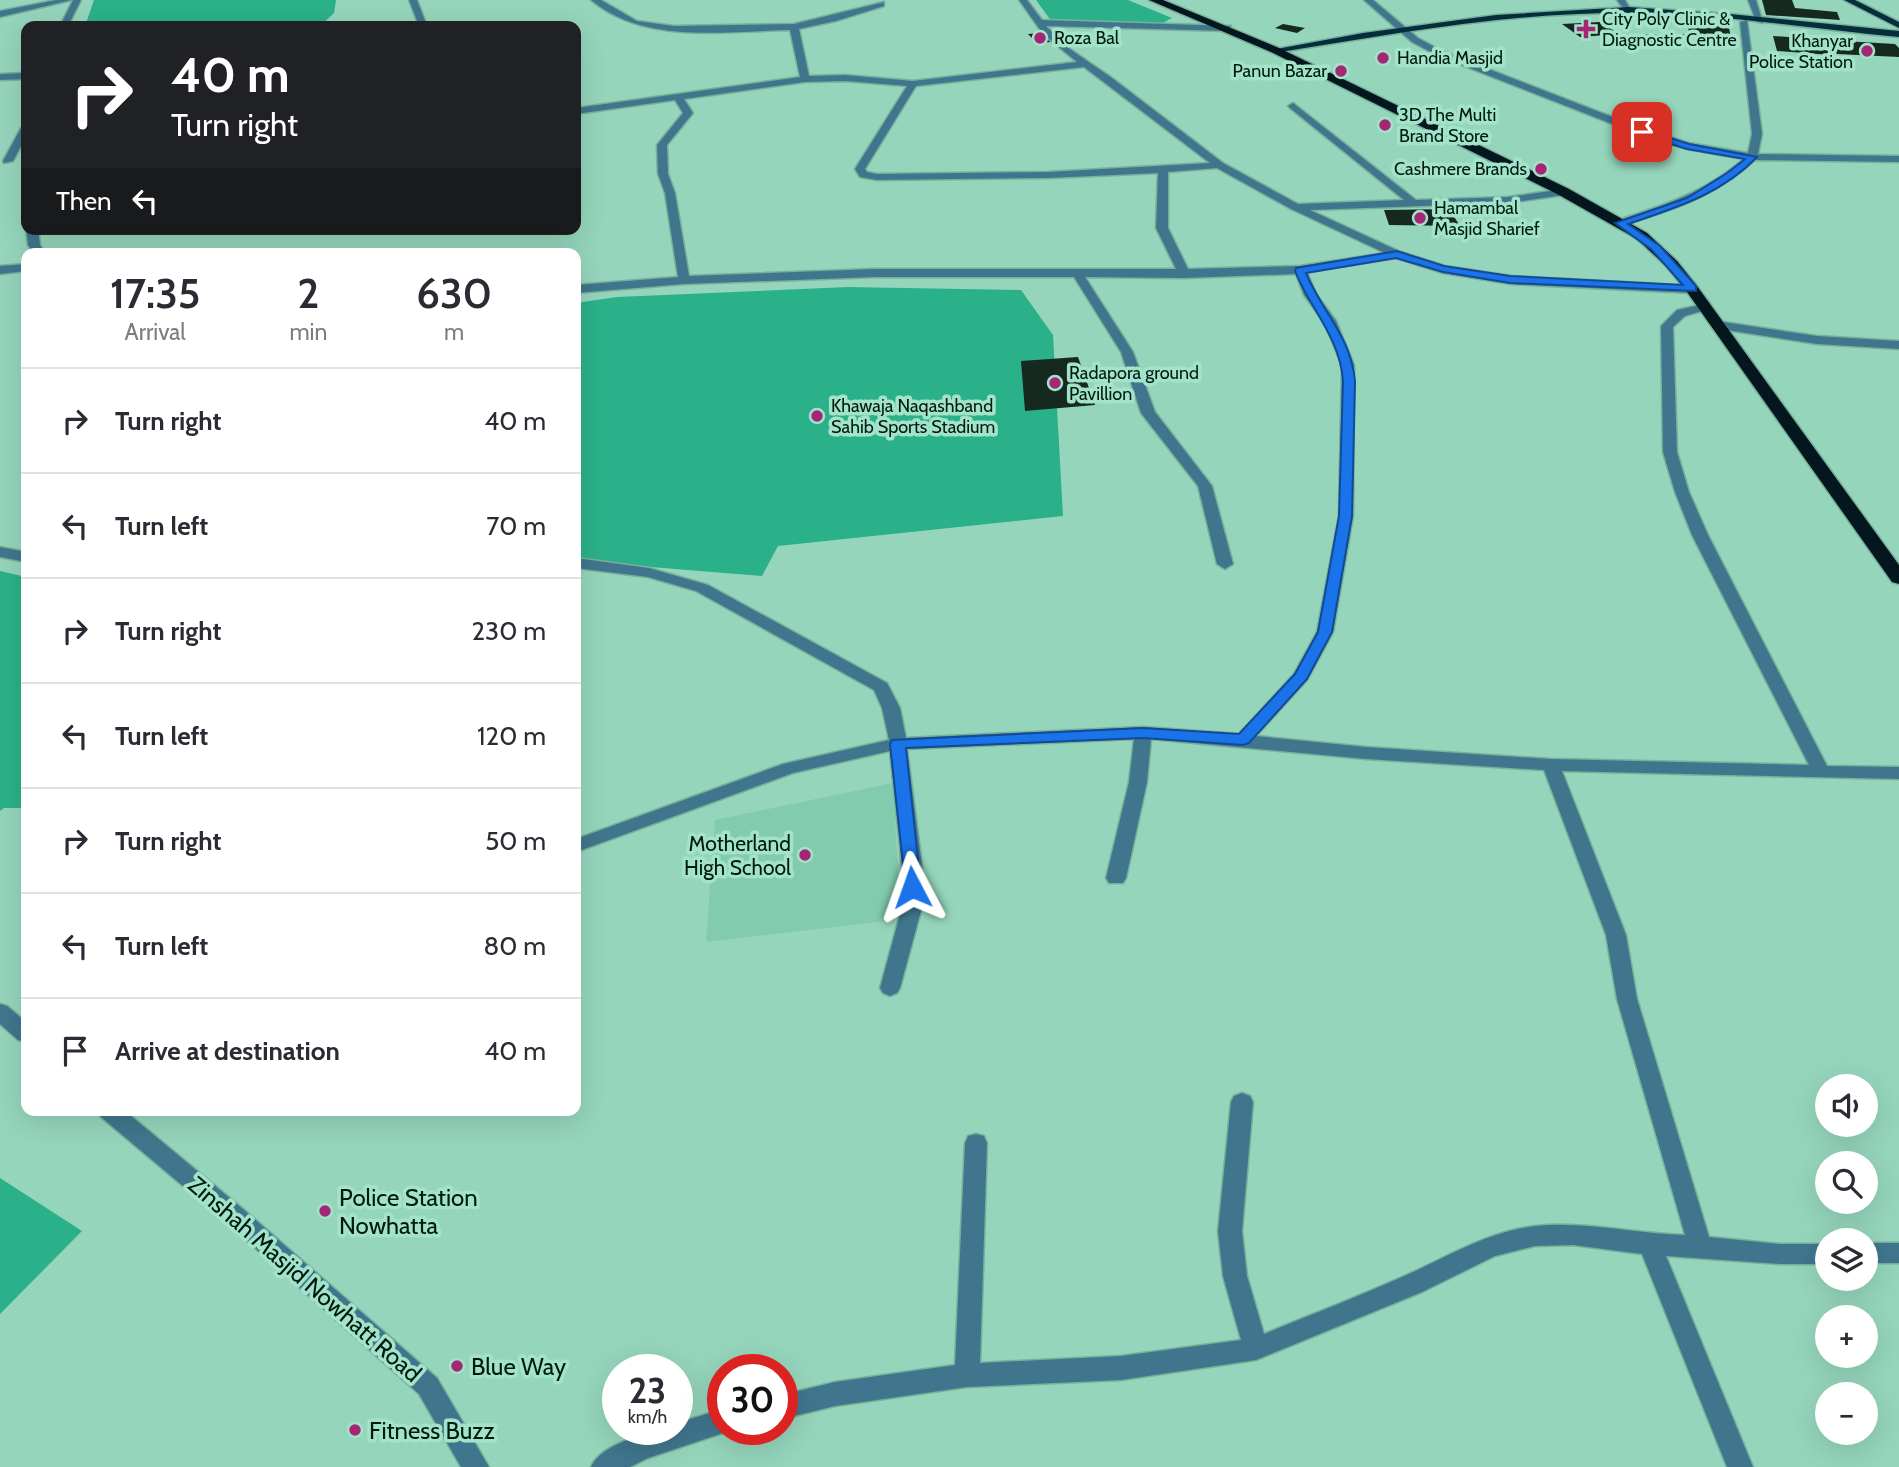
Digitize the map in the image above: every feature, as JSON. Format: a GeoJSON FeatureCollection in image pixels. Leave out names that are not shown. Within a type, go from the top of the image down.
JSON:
{"type":"FeatureCollection","features":[{"type":"Feature","properties":{"kind":"highway"},"geometry":{"type":"LineString","coordinates":[[1154,0],[1228,28],[1275,50],[1564,192],[1620,223],[1656,248],[1705,306],[1899,578]]}},
{"type":"Feature","properties":{"kind":"main road"},"geometry":{"type":"LineString","coordinates":[[1848,0],[1899,25]]}},
{"type":"Feature","properties":{"kind":"main road"},"geometry":{"type":"LineString","coordinates":[[1275,50],[1506,16],[1629,10],[1899,34]]}},
{"type":"Feature","properties":{"kind":"main road"},"geometry":{"type":"LineString","coordinates":[[1401,41],[1506,25],[1568,20],[1760,21]]}},
{"type":"Feature","properties":{"kind":"main road"},"geometry":{"type":"LineString","coordinates":[[1290,58],[1375,45]]}},
{"type":"Feature","properties":{"kind":"street"},"geometry":{"type":"LineString","coordinates":[[0,14],[68,0]]}},
{"type":"Feature","properties":{"kind":"street"},"geometry":{"type":"LineString","coordinates":[[66,21],[77,0]]}},
{"type":"Feature","properties":{"kind":"street"},"geometry":{"type":"LineString","coordinates":[[414,0],[421,21]]}},
{"type":"Feature","properties":{"kind":"street"},"geometry":{"type":"LineString","coordinates":[[595,0],[635,23],[657,28],[794,27],[833,19],[880,4]]}},
{"type":"Feature","properties":{"kind":"street"},"geometry":{"type":"LineString","coordinates":[[1023,0],[1054,40],[1219,165],[1295,207],[1397,254],[1443,269],[1510,280],[1692,289]]}},
{"type":"Feature","properties":{"kind":"street"},"geometry":{"type":"LineString","coordinates":[[1368,0],[1415,40],[1457,61],[1672,143],[1752,157],[1899,159]]}},
{"type":"Feature","properties":{"kind":"street"},"geometry":{"type":"LineString","coordinates":[[1621,0],[1629,10]]}},
{"type":"Feature","properties":{"kind":"street"},"geometry":{"type":"LineString","coordinates":[[1752,0],[1760,21]]}},
{"type":"Feature","properties":{"kind":"street"},"geometry":{"type":"LineString","coordinates":[[1620,223],[1690,200],[1731,175],[1752,157],[1757,134],[1744,22]]}},
{"type":"Feature","properties":{"kind":"street"},"geometry":{"type":"LineString","coordinates":[[1040,23],[1228,28]]}},
{"type":"Feature","properties":{"kind":"street"},"geometry":{"type":"LineString","coordinates":[[794,27],[805,79]]}},
{"type":"Feature","properties":{"kind":"street"},"geometry":{"type":"LineString","coordinates":[[581,110],[805,79],[845,78],[913,84],[1083,64]]}},
{"type":"Feature","properties":{"kind":"street"},"geometry":{"type":"LineString","coordinates":[[0,77],[21,76]]}},
{"type":"Feature","properties":{"kind":"street"},"geometry":{"type":"LineString","coordinates":[[913,84],[860,169],[864,175],[1006,177],[1163,171],[1219,165]]}},
{"type":"Feature","properties":{"kind":"street"},"geometry":{"type":"LineString","coordinates":[[678,97],[688,113],[662,145],[663,174],[670,193],[684,280]]}},
{"type":"Feature","properties":{"kind":"street"},"geometry":{"type":"LineString","coordinates":[[1293,106],[1415,204]]}},
{"type":"Feature","properties":{"kind":"street"},"geometry":{"type":"LineString","coordinates":[[4,161],[21,136]]}},
{"type":"Feature","properties":{"kind":"street"},"geometry":{"type":"LineString","coordinates":[[1163,171],[1162,228],[1184,274]]}},
{"type":"Feature","properties":{"kind":"street"},"geometry":{"type":"LineString","coordinates":[[1295,207],[1508,200],[1564,192]]}},
{"type":"Feature","properties":{"kind":"street"},"geometry":{"type":"LineString","coordinates":[[581,289],[684,280],[875,274],[1184,274],[1300,271],[1397,254]]}},
{"type":"Feature","properties":{"kind":"street"},"geometry":{"type":"LineString","coordinates":[[0,270],[21,268]]}},
{"type":"Feature","properties":{"kind":"street"},"geometry":{"type":"LineString","coordinates":[[1243,740],[1301,676],[1325,632],[1346,516],[1348,365],[1330,321],[1310,295],[1300,271]]}},
{"type":"Feature","properties":{"kind":"street"},"geometry":{"type":"LineString","coordinates":[[1078,274],[1127,352],[1149,413],[1205,486],[1225,564]]}},
{"type":"Feature","properties":{"kind":"street"},"geometry":{"type":"LineString","coordinates":[[1705,306],[1681,313],[1667,326],[1670,452],[1682,492],[1700,535],[1820,770]]}},
{"type":"Feature","properties":{"kind":"street"},"geometry":{"type":"LineString","coordinates":[[1717,326],[1817,340],[1899,345]]}},
{"type":"Feature","properties":{"kind":"street"},"geometry":{"type":"LineString","coordinates":[[0,552],[21,556]]}},
{"type":"Feature","properties":{"kind":"street"},"geometry":{"type":"LineString","coordinates":[[581,564],[670,577],[731,601],[881,687],[891,708],[898,744],[912,866],[912,907],[890,988]]}},
{"type":"Feature","properties":{"kind":"street"},"geometry":{"type":"LineString","coordinates":[[1116,878],[1138,782],[1143,733]]}},
{"type":"Feature","properties":{"kind":"street"},"geometry":{"type":"LineString","coordinates":[[581,844],[789,768],[898,744],[1143,733],[1366,753],[1551,765],[1899,773]]}},
{"type":"Feature","properties":{"kind":"street"},"geometry":{"type":"LineString","coordinates":[[1551,765],[1616,935],[1627,999],[1700,1246]]}},
{"type":"Feature","properties":{"kind":"street"},"geometry":{"type":"LineString","coordinates":[[1242,1102],[1237,1188],[1230,1231],[1235,1276],[1256,1349]]}},
{"type":"Feature","properties":{"kind":"street","name":"Zinshah Masjid Nowhatt Road"},"geometry":{"type":"LineString","coordinates":[[114,1116],[235,1216],[428,1386],[476,1467]]}},
{"type":"Feature","properties":{"kind":"street"},"geometry":{"type":"LineString","coordinates":[[967,1375],[976,1143]]}},
{"type":"Feature","properties":{"kind":"street"},"geometry":{"type":"LineString","coordinates":[[798,1403],[835,1394],[967,1375],[1121,1368],[1256,1349],[1501,1244],[1535,1236],[1573,1235],[1650,1245],[1815,1254]]}},
{"type":"Feature","properties":{"kind":"street"},"geometry":{"type":"LineString","coordinates":[[1650,1245],[1740,1467]]}},
{"type":"Feature","properties":{"kind":"street"},"geometry":{"type":"LineString","coordinates":[[1878,1254],[1899,1253]]}},
{"type":"Feature","properties":{"kind":"street"},"geometry":{"type":"LineString","coordinates":[[604,1467],[642,1447],[707,1426]]}},
{"type":"Feature","properties":{"kind":"shaded area"},"geometry":{"type":"Polygon","coordinates":[[[94,0],[336,0],[334,13],[325,21],[87,21],[94,0]]]}},
{"type":"Feature","properties":{"kind":"shaded area"},"geometry":{"type":"Polygon","coordinates":[[[1036,0],[1128,0],[1172,18],[1161,24],[1052,22],[1036,0]]]}},
{"type":"Feature","properties":{"kind":"shaded area","name":"Khawaja Naqashband Sahib Sports Stadium"},"geometry":{"type":"Polygon","coordinates":[[[848,287],[1021,290],[1053,335],[1063,516],[778,546],[762,576],[581,561],[581,302],[617,297],[848,287]]]}},
{"type":"Feature","properties":{"kind":"shaded area"},"geometry":{"type":"Polygon","coordinates":[[[0,571],[21,576],[21,808],[4,808],[0,811],[0,571]]]}},
{"type":"Feature","properties":{"kind":"shaded area","name":"Motherland High School"},"geometry":{"type":"Polygon","coordinates":[[[893,783],[899,889],[894,920],[706,942],[715,820],[893,783]]]}},
{"type":"Feature","properties":{"kind":"shaded area"},"geometry":{"type":"Polygon","coordinates":[[[0,1178],[82,1231],[0,1314],[0,1178]]]}},
{"type":"Feature","properties":{"kind":"building"},"geometry":{"type":"Polygon","coordinates":[[[1762,0],[1792,0],[1795,8],[1837,12],[1840,20],[1766,15],[1762,0]]]}},
{"type":"Feature","properties":{"kind":"building"},"geometry":{"type":"Polygon","coordinates":[[[1600,22],[1619,34],[1580,37],[1562,24],[1600,22]]]}},
{"type":"Feature","properties":{"kind":"building"},"geometry":{"type":"Polygon","coordinates":[[[1688,23],[1729,27],[1731,40],[1689,36],[1688,23]]]}},
{"type":"Feature","properties":{"kind":"building"},"geometry":{"type":"Polygon","coordinates":[[[1283,24],[1305,28],[1297,33],[1275,28],[1283,24]]]}},
{"type":"Feature","properties":{"kind":"building","name":"Roza Bal"},"geometry":{"type":"Polygon","coordinates":[[[1043,33],[1051,42],[1037,43],[1028,34],[1043,33]]]}},
{"type":"Feature","properties":{"kind":"building"},"geometry":{"type":"Polygon","coordinates":[[[1684,34],[1692,41],[1630,42],[1623,35],[1684,34]]]}},
{"type":"Feature","properties":{"kind":"building"},"geometry":{"type":"Polygon","coordinates":[[[1773,36],[1817,39],[1831,55],[1777,51],[1773,36]]]}},
{"type":"Feature","properties":{"kind":"building","name":"Khanyar Police Station"},"geometry":{"type":"Polygon","coordinates":[[[1827,40],[1895,44],[1899,48],[1899,57],[1837,54],[1827,40]]]}},
{"type":"Feature","properties":{"kind":"building","name":"Hamambal Masjid Sharief"},"geometry":{"type":"Polygon","coordinates":[[[1449,209],[1460,226],[1389,225],[1384,210],[1449,209]]]}},
{"type":"Feature","properties":{"kind":"building","name":"Radapora ground Pavillion"},"geometry":{"type":"Polygon","coordinates":[[[1078,357],[1095,405],[1025,411],[1021,361],[1078,357]]]}},
{"type":"Feature","properties":{"kind":"place","name":"City Poly Clinic & Diagnostic Centre"},"geometry":{"type":"Point","coordinates":[1586,29]}},
{"type":"Feature","properties":{"kind":"place","name":"Roza Bal"},"geometry":{"type":"Point","coordinates":[1040,38]}},
{"type":"Feature","properties":{"kind":"place","name":"Khanyar Police Station"},"geometry":{"type":"Point","coordinates":[1867,51]}},
{"type":"Feature","properties":{"kind":"place","name":"Handia Masjid"},"geometry":{"type":"Point","coordinates":[1383,58]}},
{"type":"Feature","properties":{"kind":"place","name":"Panun Bazar"},"geometry":{"type":"Point","coordinates":[1341,71]}},
{"type":"Feature","properties":{"kind":"place","name":"3D The Multi Brand Store"},"geometry":{"type":"Point","coordinates":[1385,125]}},
{"type":"Feature","properties":{"kind":"place","name":"Cashmere Brands"},"geometry":{"type":"Point","coordinates":[1541,169]}},
{"type":"Feature","properties":{"kind":"place","name":"Hamambal Masjid Sharief"},"geometry":{"type":"Point","coordinates":[1420,218]}},
{"type":"Feature","properties":{"kind":"place","name":"Radapora ground Pavillion"},"geometry":{"type":"Point","coordinates":[1055,383]}},
{"type":"Feature","properties":{"kind":"place","name":"Khawaja Naqashband Sahib Sports Stadium"},"geometry":{"type":"Point","coordinates":[817,416]}},
{"type":"Feature","properties":{"kind":"place","name":"Motherland High School"},"geometry":{"type":"Point","coordinates":[805,855]}},
{"type":"Feature","properties":{"kind":"place","name":"Police Station Nowhatta"},"geometry":{"type":"Point","coordinates":[325,1211]}},
{"type":"Feature","properties":{"kind":"place","name":"Blue Way"},"geometry":{"type":"Point","coordinates":[457,1366]}},
{"type":"Feature","properties":{"kind":"place","name":"Fitness Buzz"},"geometry":{"type":"Point","coordinates":[355,1430]}},
{"type":"Feature","properties":{"kind":"route"},"geometry":{"type":"LineString","coordinates":[[912,887],[898,744],[1143,733],[1243,740],[1301,676],[1325,632],[1346,516],[1349,381],[1342,345],[1330,321],[1310,295],[1300,271],[1397,254],[1443,269],[1510,280],[1692,289],[1656,248],[1620,223],[1690,200],[1731,175],[1752,157],[1672,143],[1642,132]]}}]}
